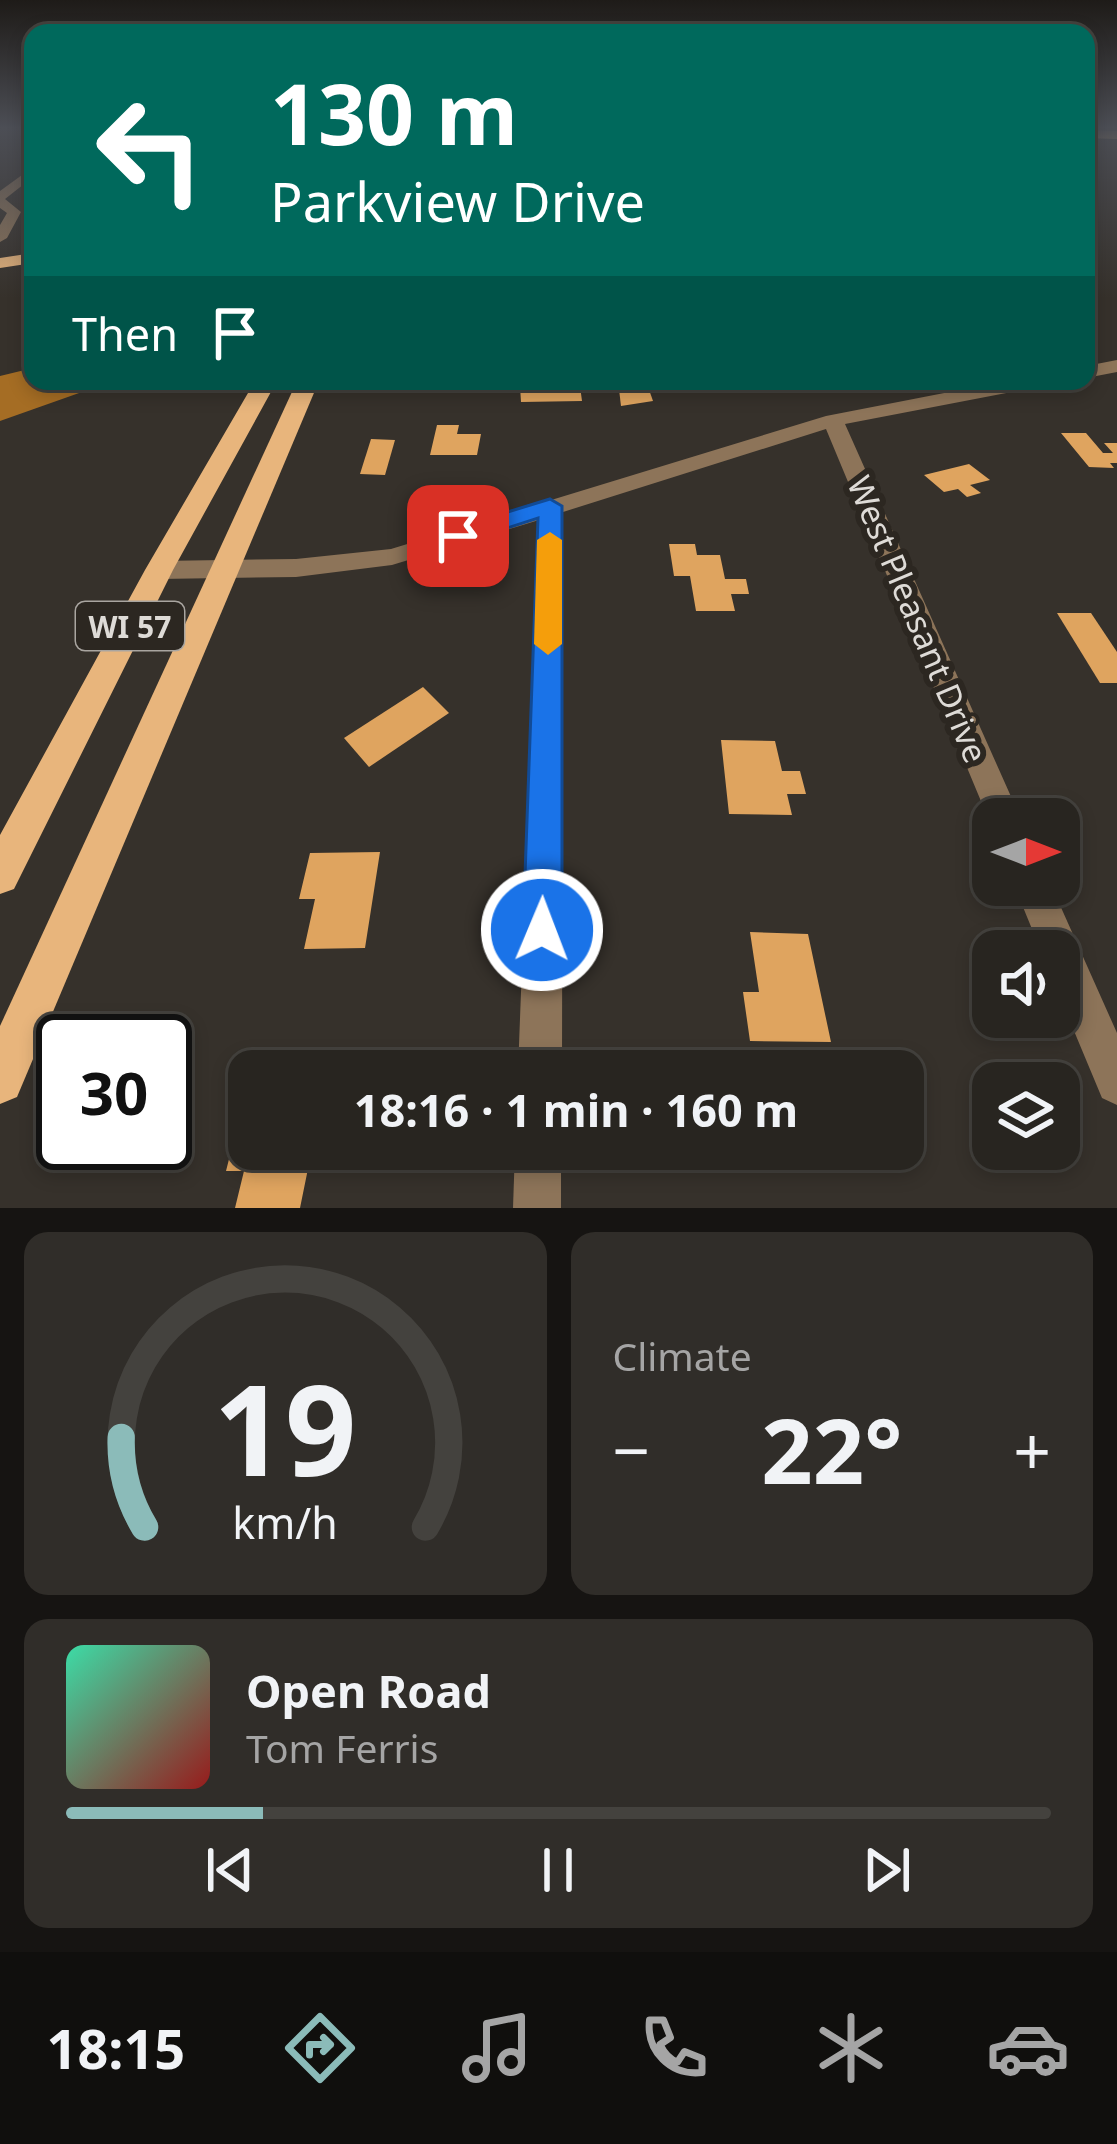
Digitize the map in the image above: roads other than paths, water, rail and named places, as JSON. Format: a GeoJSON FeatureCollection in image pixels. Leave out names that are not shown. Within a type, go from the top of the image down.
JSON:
{"type":"FeatureCollection","features":[{"type":"Feature","properties":{"kind":"main road","name":"WI 57"},"geometry":{"type":"LineString","coordinates":[[0,875],[159,570],[261,390]]}},
{"type":"Feature","properties":{"kind":"main road","name":"WI 57"},"geometry":{"type":"LineString","coordinates":[[0,1080],[304,390]]}},
{"type":"Feature","properties":{"kind":"street"},"geometry":{"type":"LineString","coordinates":[[0,199],[14,212],[0,238]]}},
{"type":"Feature","properties":{"kind":"street"},"geometry":{"type":"LineString","coordinates":[[159,570],[296,568],[392,557],[833,420],[990,390]]}},
{"type":"Feature","properties":{"kind":"street","name":"West Pleasant Drive"},"geometry":{"type":"LineString","coordinates":[[833,420],[995,798]]}},
{"type":"Feature","properties":{"kind":"street"},"geometry":{"type":"LineString","coordinates":[[540,1050],[550,506]]}},
{"type":"Feature","properties":{"kind":"street"},"geometry":{"type":"LineString","coordinates":[[1041,906],[1117,1083]]}},
{"type":"Feature","properties":{"kind":"street"},"geometry":{"type":"LineString","coordinates":[[537,1208],[538,1170]]}}]}
